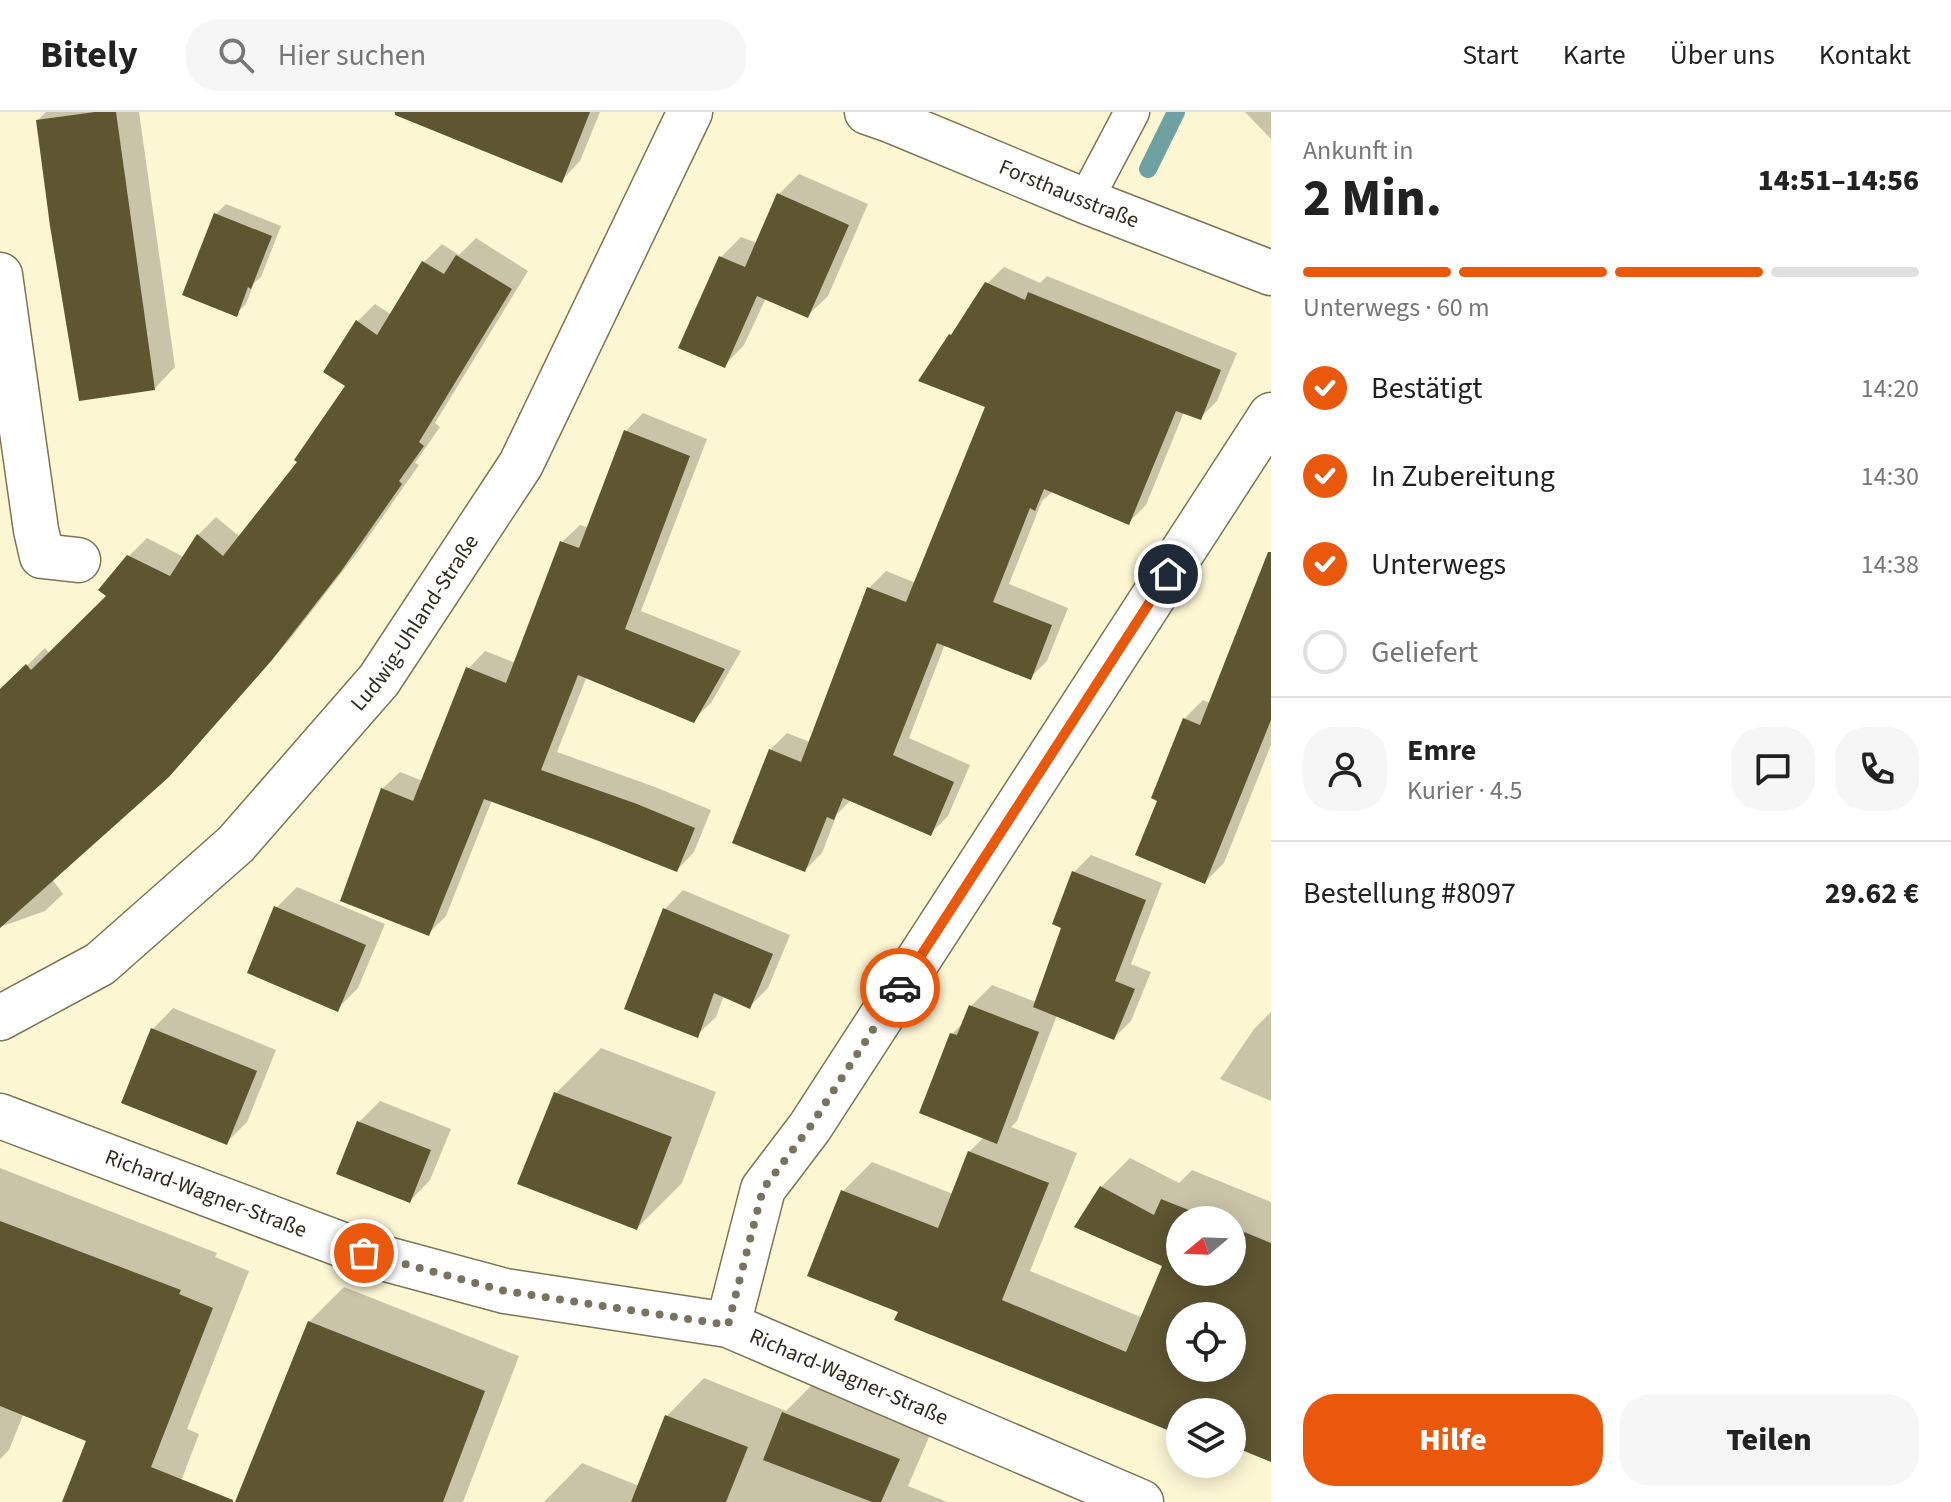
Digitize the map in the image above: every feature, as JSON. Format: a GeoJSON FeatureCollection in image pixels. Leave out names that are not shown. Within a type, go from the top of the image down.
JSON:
{"type":"FeatureCollection","features":[{"type":"Feature","properties":{"kind":"street","name":"Ludwig-Uhland-Straße"},"geometry":{"type":"LineString","coordinates":[[0,1018],[100,964],[236,844],[379,680],[521,464],[690,112]]}},
{"type":"Feature","properties":{"kind":"street","name":"Forsthausstraße"},"geometry":{"type":"LineString","coordinates":[[883,115],[1085,201],[1271,273]]}},
{"type":"Feature","properties":{"kind":"street"},"geometry":{"type":"LineString","coordinates":[[0,275],[42,556],[78,560]]}},
{"type":"Feature","properties":{"kind":"street"},"geometry":{"type":"LineString","coordinates":[[728,1325],[763,1189],[810,1127],[1271,415]]}},
{"type":"Feature","properties":{"kind":"street","name":"Richard-Wagner-Straße"},"geometry":{"type":"LineString","coordinates":[[0,1116],[364,1253],[505,1291],[728,1325],[1141,1502]]}},
{"type":"Feature","properties":{"kind":"lane"},"geometry":{"type":"LineString","coordinates":[[1085,201],[1132,112]]}},
{"type":"Feature","properties":{"kind":"building"},"geometry":{"type":"Polygon","coordinates":[[[116,112],[155,390],[79,401],[36,120],[116,112]]]}},
{"type":"Feature","properties":{"kind":"building"},"geometry":{"type":"Polygon","coordinates":[[[395,112],[590,112],[562,183],[395,115],[395,112]]]}},
{"type":"Feature","properties":{"kind":"building"},"geometry":{"type":"Polygon","coordinates":[[[777,193],[849,225],[808,318],[757,296],[725,368],[678,348],[719,256],[745,267],[777,193]]]}},
{"type":"Feature","properties":{"kind":"building"},"geometry":{"type":"Polygon","coordinates":[[[214,213],[272,236],[237,317],[182,295],[214,213]]]}},
{"type":"Feature","properties":{"kind":"building"},"geometry":{"type":"Polygon","coordinates":[[[456,255],[512,289],[419,442],[424,446],[399,481],[402,484],[342,570],[272,660],[169,777],[0,928],[0,689],[26,664],[31,670],[106,596],[98,590],[127,555],[170,576],[197,534],[223,556],[297,462],[294,460],[345,386],[323,372],[356,320],[377,335],[422,261],[444,274],[456,255]]]}},
{"type":"Feature","properties":{"kind":"building"},"geometry":{"type":"Polygon","coordinates":[[[985,282],[1025,300],[1028,292],[1221,370],[1201,420],[1176,411],[1129,525],[1044,489],[1035,511],[1030,508],[993,602],[1052,625],[1031,680],[937,643],[893,755],[954,782],[931,836],[843,798],[834,820],[827,817],[805,872],[732,843],[769,749],[801,762],[867,587],[906,602],[985,407],[918,381],[985,282]]]}},
{"type":"Feature","properties":{"kind":"building"},"geometry":{"type":"Polygon","coordinates":[[[624,430],[690,456],[625,629],[725,669],[694,723],[578,675],[541,770],[695,828],[677,872],[484,799],[429,936],[340,901],[381,788],[413,801],[466,667],[506,683],[560,541],[579,548],[624,430]]]}},
{"type":"Feature","properties":{"kind":"building"},"geometry":{"type":"Polygon","coordinates":[[[1268,552],[1271,552],[1271,720],[1205,884],[1135,855],[1157,801],[1151,798],[1183,718],[1200,725],[1268,552]]]}},
{"type":"Feature","properties":{"kind":"building"},"geometry":{"type":"Polygon","coordinates":[[[1072,871],[1146,900],[1115,981],[1135,989],[1114,1040],[1033,1007],[1061,928],[1052,924],[1072,871]]]}},
{"type":"Feature","properties":{"kind":"building"},"geometry":{"type":"Polygon","coordinates":[[[274,906],[366,945],[338,1012],[247,973],[274,906]]]}},
{"type":"Feature","properties":{"kind":"building"},"geometry":{"type":"Polygon","coordinates":[[[663,908],[773,954],[750,1009],[714,993],[698,1038],[624,1009],[663,908]]]}},
{"type":"Feature","properties":{"kind":"building"},"geometry":{"type":"Polygon","coordinates":[[[969,1005],[1039,1032],[997,1144],[919,1113],[950,1033],[957,1035],[969,1005]]]}},
{"type":"Feature","properties":{"kind":"building"},"geometry":{"type":"Polygon","coordinates":[[[151,1028],[257,1071],[227,1145],[121,1103],[151,1028]]]}},
{"type":"Feature","properties":{"kind":"building"},"geometry":{"type":"Polygon","coordinates":[[[554,1092],[672,1137],[637,1230],[517,1184],[554,1092]]]}},
{"type":"Feature","properties":{"kind":"building"},"geometry":{"type":"Polygon","coordinates":[[[357,1121],[431,1150],[410,1203],[336,1174],[357,1121]]]}},
{"type":"Feature","properties":{"kind":"building"},"geometry":{"type":"Polygon","coordinates":[[[968,1151],[1049,1183],[1002,1300],[1126,1352],[1162,1266],[1074,1227],[1100,1186],[1154,1215],[1161,1199],[1179,1206],[1166,1206],[1166,1286],[1246,1286],[1246,1233],[1271,1243],[1271,1462],[1246,1452],[1246,1398],[1166,1398],[1166,1429],[894,1320],[898,1312],[807,1276],[841,1190],[938,1228],[968,1151]]]}},
{"type":"Feature","properties":{"kind":"building"},"geometry":{"type":"Polygon","coordinates":[[[0,1221],[181,1290],[179,1294],[213,1308],[151,1467],[233,1502],[62,1502],[86,1441],[0,1406],[0,1221]]]}},
{"type":"Feature","properties":{"kind":"building"},"geometry":{"type":"Polygon","coordinates":[[[308,1321],[485,1391],[443,1502],[235,1502],[308,1321]]]}},
{"type":"Feature","properties":{"kind":"building"},"geometry":{"type":"Polygon","coordinates":[[[782,1412],[900,1459],[881,1502],[872,1502],[763,1460],[782,1412]]]}},
{"type":"Feature","properties":{"kind":"building"},"geometry":{"type":"Polygon","coordinates":[[[665,1415],[748,1447],[726,1502],[631,1502],[665,1415]]]}},
{"type":"Feature","properties":{"kind":"waterway"},"geometry":{"type":"LineString","coordinates":[[1148,169],[1176,112]]}},
{"type":"Feature","properties":{"kind":"way so far"},"geometry":{"type":"LineString","coordinates":[[364,1253],[505,1291],[728,1325],[763,1189],[810,1127],[900,988]]}},
{"type":"Feature","properties":{"kind":"route"},"geometry":{"type":"LineString","coordinates":[[900,988],[1168,574]]}}]}
